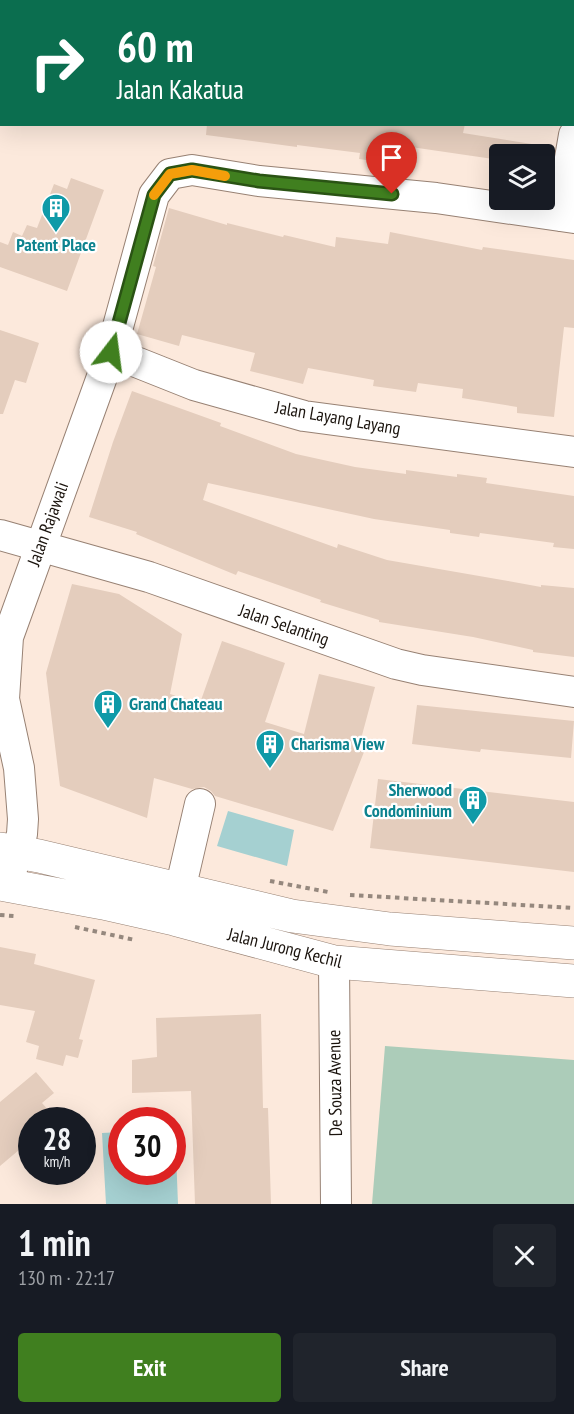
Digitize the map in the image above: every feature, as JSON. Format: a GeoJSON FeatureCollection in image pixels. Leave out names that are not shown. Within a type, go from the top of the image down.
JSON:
{"type":"FeatureCollection","features":[{"type":"Feature","properties":{"kind":"main road","name":"Jalan Jurong Kechil"},"geometry":{"type":"LineString","coordinates":[[9,850],[303,917],[390,929],[574,943]]}},
{"type":"Feature","properties":{"kind":"main road","name":"Jalan Jurong Kechil"},"geometry":{"type":"LineString","coordinates":[[4,884],[174,920],[334,962],[574,981]]}},
{"type":"Feature","properties":{"kind":"street"},"geometry":{"type":"LineString","coordinates":[[567,217],[574,135]]}},
{"type":"Feature","properties":{"kind":"street","name":"Jalan Rajawali"},"geometry":{"type":"LineString","coordinates":[[4,884],[9,850],[23,819],[20,768],[4,699],[3,658],[39,548],[111,352],[154,195],[170,174],[192,170],[259,181],[436,198],[567,217]]}},
{"type":"Feature","properties":{"kind":"street","name":"Jalan Layang Layang"},"geometry":{"type":"LineString","coordinates":[[111,352],[194,386],[304,416],[574,452]]}},
{"type":"Feature","properties":{"kind":"street","name":"Jalan Selanting"},"geometry":{"type":"LineString","coordinates":[[0,535],[148,578],[396,664],[422,670],[574,692]]}},
{"type":"Feature","properties":{"kind":"street"},"geometry":{"type":"LineString","coordinates":[[180,890],[200,804]]}},
{"type":"Feature","properties":{"kind":"street","name":"De Souza Avenue"},"geometry":{"type":"LineString","coordinates":[[334,962],[336,1204]]}},
{"type":"Feature","properties":{"kind":"path"},"geometry":{"type":"LineString","coordinates":[[265,881],[300,885],[337,894]]}},
{"type":"Feature","properties":{"kind":"path"},"geometry":{"type":"LineString","coordinates":[[349,895],[574,908]]}},
{"type":"Feature","properties":{"kind":"green space"},"geometry":{"type":"Polygon","coordinates":[[[385,1046],[574,1060],[574,1204],[372,1204],[385,1046]]]}},
{"type":"Feature","properties":{"kind":"water"},"geometry":{"type":"Polygon","coordinates":[[[228,811],[294,830],[287,866],[217,846],[228,811]]]}},
{"type":"Feature","properties":{"kind":"water"},"geometry":{"type":"Polygon","coordinates":[[[102,1133],[108,1133],[108,1185],[177,1185],[178,1204],[106,1204],[102,1133]]]}},
{"type":"Feature","properties":{"kind":"building"},"geometry":{"type":"Polygon","coordinates":[[[207,126],[465,126],[463,133],[532,144],[489,144],[489,158],[411,147],[408,166],[359,159],[360,153],[297,145],[297,147],[206,135],[207,126]]]}},
{"type":"Feature","properties":{"kind":"building","name":"Patent Place"},"geometry":{"type":"Polygon","coordinates":[[[71,178],[104,190],[67,291],[0,267],[0,242],[8,245],[13,232],[22,236],[27,225],[37,228],[54,184],[67,189],[71,178]]]}},
{"type":"Feature","properties":{"kind":"building"},"geometry":{"type":"Polygon","coordinates":[[[169,208],[227,225],[227,223],[335,247],[336,237],[388,244],[390,232],[482,250],[483,247],[574,260],[574,328],[564,327],[554,417],[517,413],[517,407],[462,398],[463,389],[418,383],[416,392],[373,386],[374,380],[308,368],[303,384],[250,371],[255,353],[182,335],[179,346],[137,334],[156,267],[153,266],[169,208]]]}},
{"type":"Feature","properties":{"kind":"building"},"geometry":{"type":"Polygon","coordinates":[[[0,330],[39,343],[26,383],[15,380],[3,414],[0,414],[0,330]]]}},
{"type":"Feature","properties":{"kind":"building"},"geometry":{"type":"Polygon","coordinates":[[[132,391],[221,423],[220,426],[296,454],[355,467],[406,474],[406,470],[457,477],[457,474],[487,478],[486,483],[574,496],[574,549],[553,547],[554,543],[480,533],[479,537],[450,533],[450,530],[374,519],[208,483],[203,500],[337,548],[338,544],[387,560],[541,587],[541,585],[574,588],[574,657],[533,652],[533,650],[473,637],[379,622],[379,620],[320,602],[321,600],[238,571],[236,575],[136,534],[137,532],[89,517],[132,391]]]}},
{"type":"Feature","properties":{"kind":"building"},"geometry":{"type":"Polygon","coordinates":[[[72,584],[119,594],[182,634],[170,694],[200,703],[222,641],[285,663],[265,722],[304,734],[319,674],[375,687],[358,750],[364,752],[333,831],[215,796],[204,787],[192,789],[154,778],[147,818],[60,786],[46,673],[72,584]]]}},
{"type":"Feature","properties":{"kind":"building"},"geometry":{"type":"Polygon","coordinates":[[[417,705],[574,721],[571,758],[481,749],[480,752],[412,744],[417,705]]]}},
{"type":"Feature","properties":{"kind":"building","name":"Sherwood Condominium"},"geometry":{"type":"Polygon","coordinates":[[[378,779],[574,802],[574,872],[370,848],[378,779]]]}},
{"type":"Feature","properties":{"kind":"building"},"geometry":{"type":"Polygon","coordinates":[[[0,947],[36,954],[34,964],[95,980],[79,1039],[83,1040],[78,1058],[66,1055],[63,1066],[36,1059],[39,1046],[26,1042],[35,1011],[0,1005],[0,947]]]}},
{"type":"Feature","properties":{"kind":"building"},"geometry":{"type":"Polygon","coordinates":[[[261,1014],[263,1108],[268,1108],[271,1204],[195,1204],[191,1091],[132,1093],[132,1060],[157,1057],[156,1018],[261,1014]]]}},
{"type":"Feature","properties":{"kind":"building"},"geometry":{"type":"Polygon","coordinates":[[[36,1072],[54,1093],[42,1103],[46,1107],[18,1107],[18,1151],[0,1166],[0,1102],[36,1072]]]}},
{"type":"Feature","properties":{"kind":"slow traffic"},"geometry":{"type":"LineString","coordinates":[[154,195],[170,174],[192,170],[225,176]]}},
{"type":"Feature","properties":{"kind":"place","name":"Patent Place"},"geometry":{"type":"Point","coordinates":[56,234]}},
{"type":"Feature","properties":{"kind":"place","name":"Grand Chateau"},"geometry":{"type":"Point","coordinates":[108,730]}},
{"type":"Feature","properties":{"kind":"place","name":"Charisma View"},"geometry":{"type":"Point","coordinates":[270,770]}},
{"type":"Feature","properties":{"kind":"place","name":"Sherwood Condominium"},"geometry":{"type":"Point","coordinates":[473,826]}},
{"type":"Feature","properties":{"kind":"route"},"geometry":{"type":"LineString","coordinates":[[111,352],[154,195],[170,174],[192,170],[259,181],[392,194]]}}]}
